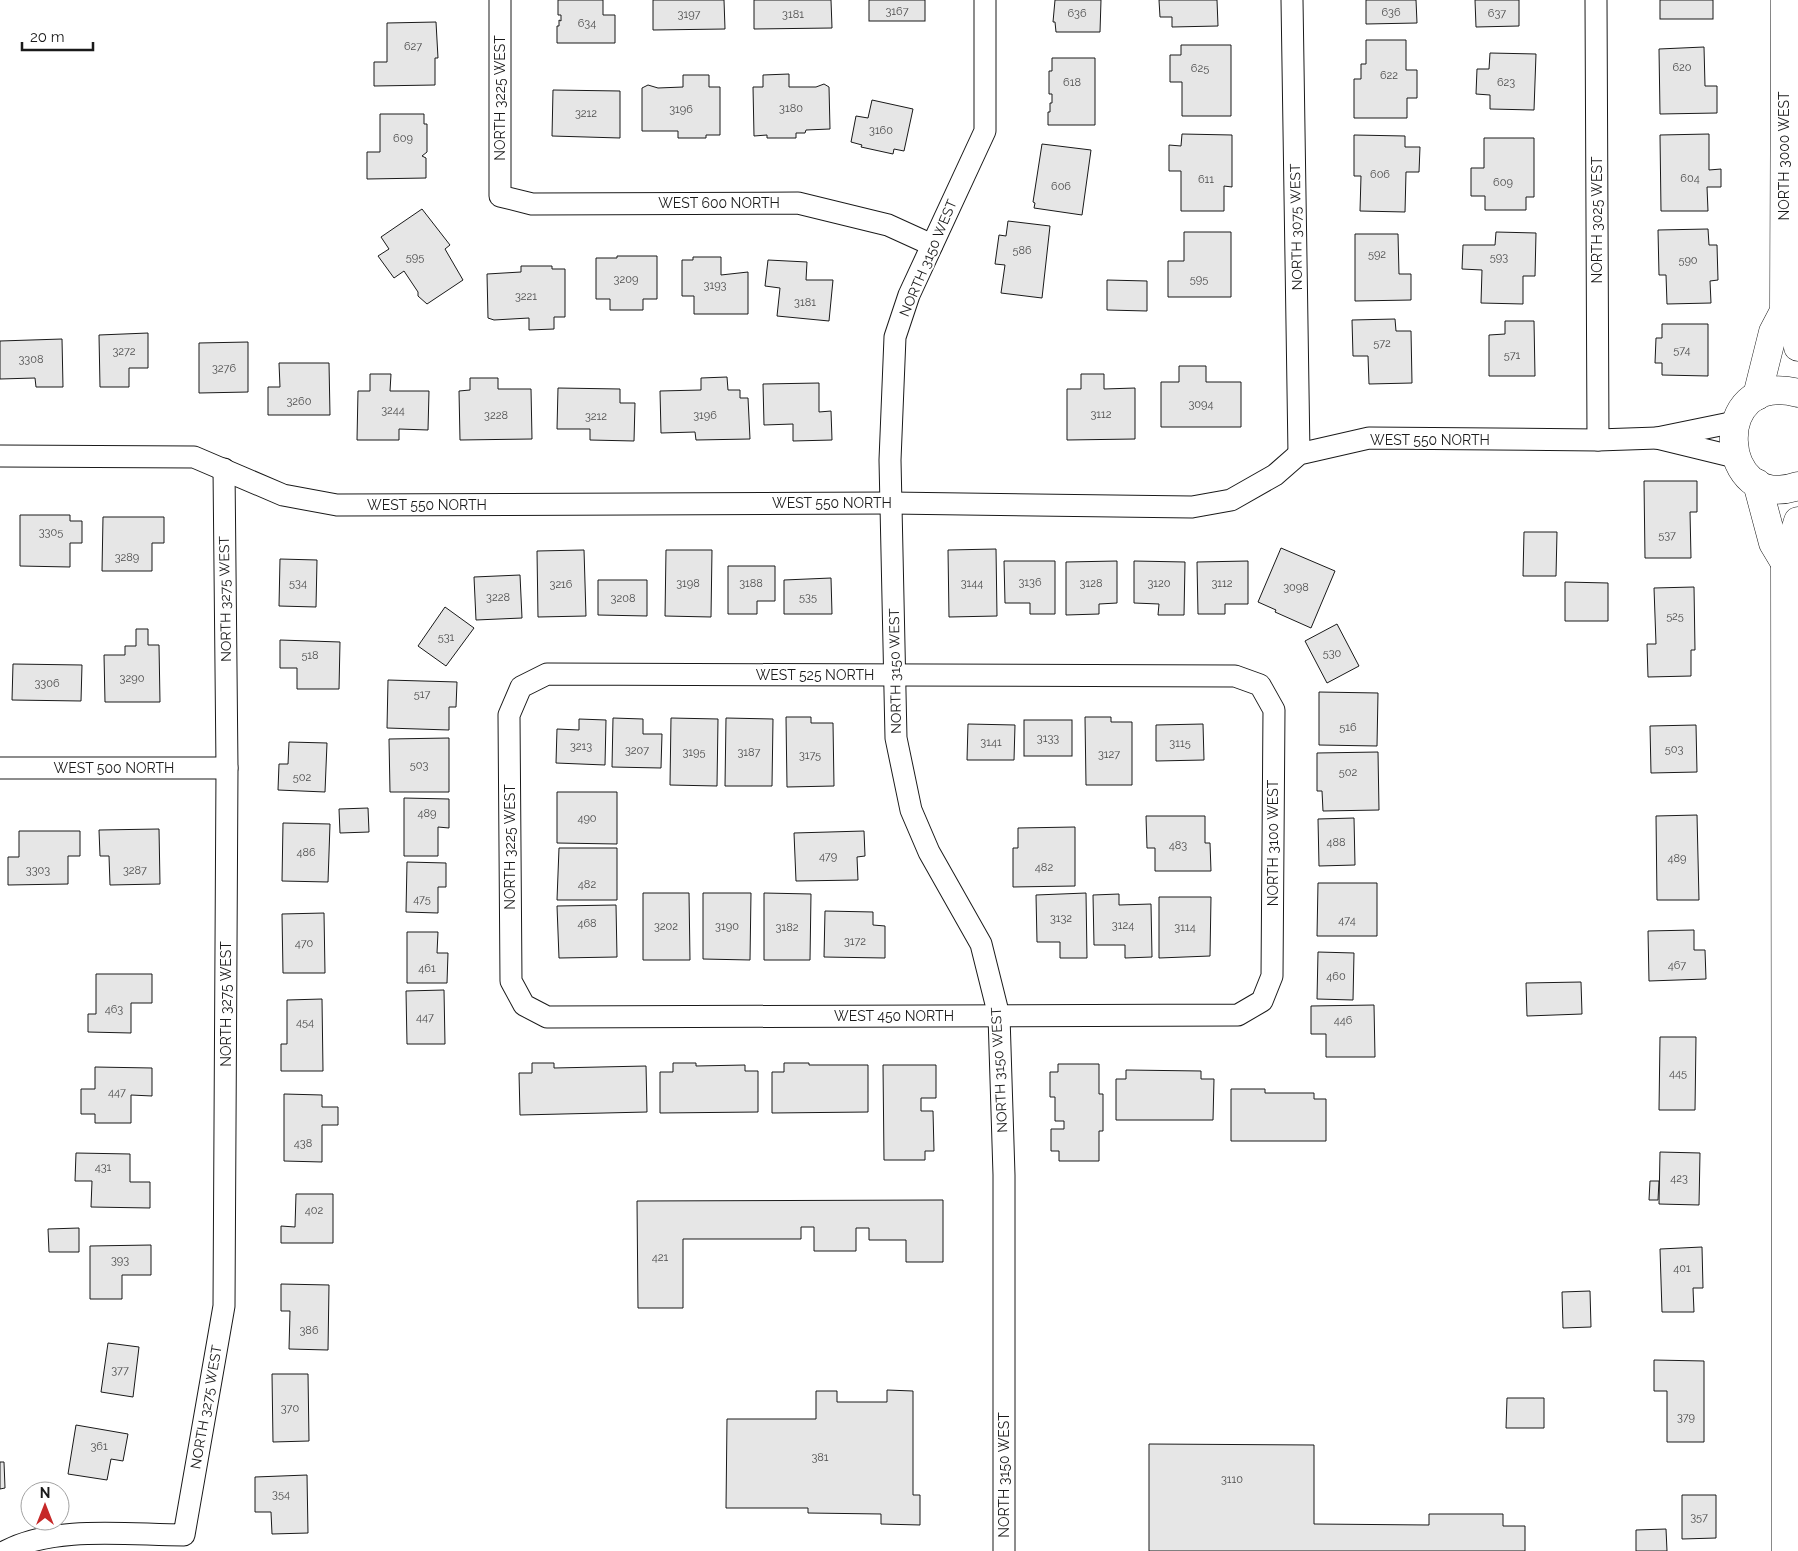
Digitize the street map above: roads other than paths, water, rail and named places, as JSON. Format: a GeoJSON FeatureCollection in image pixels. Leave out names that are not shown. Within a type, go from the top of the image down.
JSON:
{"type":"FeatureCollection","features":[{"type":"Feature","properties":{"kind":"main road","name":"NORTH 3000 WEST"},"geometry":{"type":"LineString","coordinates":[[1784,0],[1784,311],[1796,334],[1798,347]]}},
{"type":"Feature","properties":{"kind":"main road","name":"NORTH 3000 WEST"},"geometry":{"type":"LineString","coordinates":[[1757,396],[1773,332],[1784,311]]}},
{"type":"Feature","properties":{"kind":"main road"},"geometry":{"type":"LineString","coordinates":[[1798,393],[1774,390],[1757,396],[1744,407],[1735,422],[1732,440],[1735,457],[1744,472],[1757,483],[1769,488],[1791,488],[1798,486]]}},
{"type":"Feature","properties":{"kind":"main road"},"geometry":{"type":"LineString","coordinates":[[1757,483],[1773,543],[1785,563]]}},
{"type":"Feature","properties":{"kind":"main road"},"geometry":{"type":"LineString","coordinates":[[1786,1551],[1785,563],[1798,521]]}},
{"type":"Feature","properties":{"kind":"street","name":"NORTH 3225 WEST"},"geometry":{"type":"LineString","coordinates":[[500,0],[500,196]]}},
{"type":"Feature","properties":{"kind":"street","name":"NORTH 3150 WEST"},"geometry":{"type":"LineString","coordinates":[[985,0],[985,131],[909,295],[895,337],[890,460],[896,738],[911,810],[929,852],[982,944],[999,1016],[1004,1175],[1004,1551]]}},
{"type":"Feature","properties":{"kind":"street","name":"NORTH 3075 WEST"},"geometry":{"type":"LineString","coordinates":[[1292,0],[1299,454]]}},
{"type":"Feature","properties":{"kind":"street","name":"NORTH 3025 WEST"},"geometry":{"type":"LineString","coordinates":[[1596,0],[1598,440]]}},
{"type":"Feature","properties":{"kind":"street","name":"WEST 600 NORTH"},"geometry":{"type":"LineString","coordinates":[[500,196],[532,204],[798,203],[888,225],[932,245]]}},
{"type":"Feature","properties":{"kind":"street","name":"WEST 550 NORTH"},"geometry":{"type":"LineString","coordinates":[[0,456],[194,456],[283,495],[337,506],[891,503],[1192,507],[1231,500],[1275,476],[1299,454],[1369,438],[1598,440],[1657,438],[1735,422]]}},
{"type":"Feature","properties":{"kind":"street","name":"WEST 550 NORTH"},"geometry":{"type":"LineString","coordinates":[[1657,438],[1735,457]]}},
{"type":"Feature","properties":{"kind":"street","name":"NORTH 3275 WEST"},"geometry":{"type":"LineString","coordinates":[[6,1551],[17,1545],[72,1534],[184,1535],[224,1306],[227,768],[224,469]]}},
{"type":"Feature","properties":{"kind":"street","name":"WEST 525 NORTH"},"geometry":{"type":"LineString","coordinates":[[521,687],[547,674],[1235,676],[1260,685]]}},
{"type":"Feature","properties":{"kind":"street","name":"NORTH 3100 WEST"},"geometry":{"type":"LineString","coordinates":[[1260,685],[1274,710],[1272,976],[1262,1002]]}},
{"type":"Feature","properties":{"kind":"street","name":"NORTH 3225 WEST"},"geometry":{"type":"LineString","coordinates":[[521,687],[509,715],[511,981],[524,1005]]}},
{"type":"Feature","properties":{"kind":"street","name":"WEST 500 NORTH"},"geometry":{"type":"LineString","coordinates":[[0,768],[227,768]]}},
{"type":"Feature","properties":{"kind":"street","name":"WEST 450 NORTH"},"geometry":{"type":"LineString","coordinates":[[524,1005],[547,1017],[999,1016],[1238,1015],[1262,1002]]}}]}
